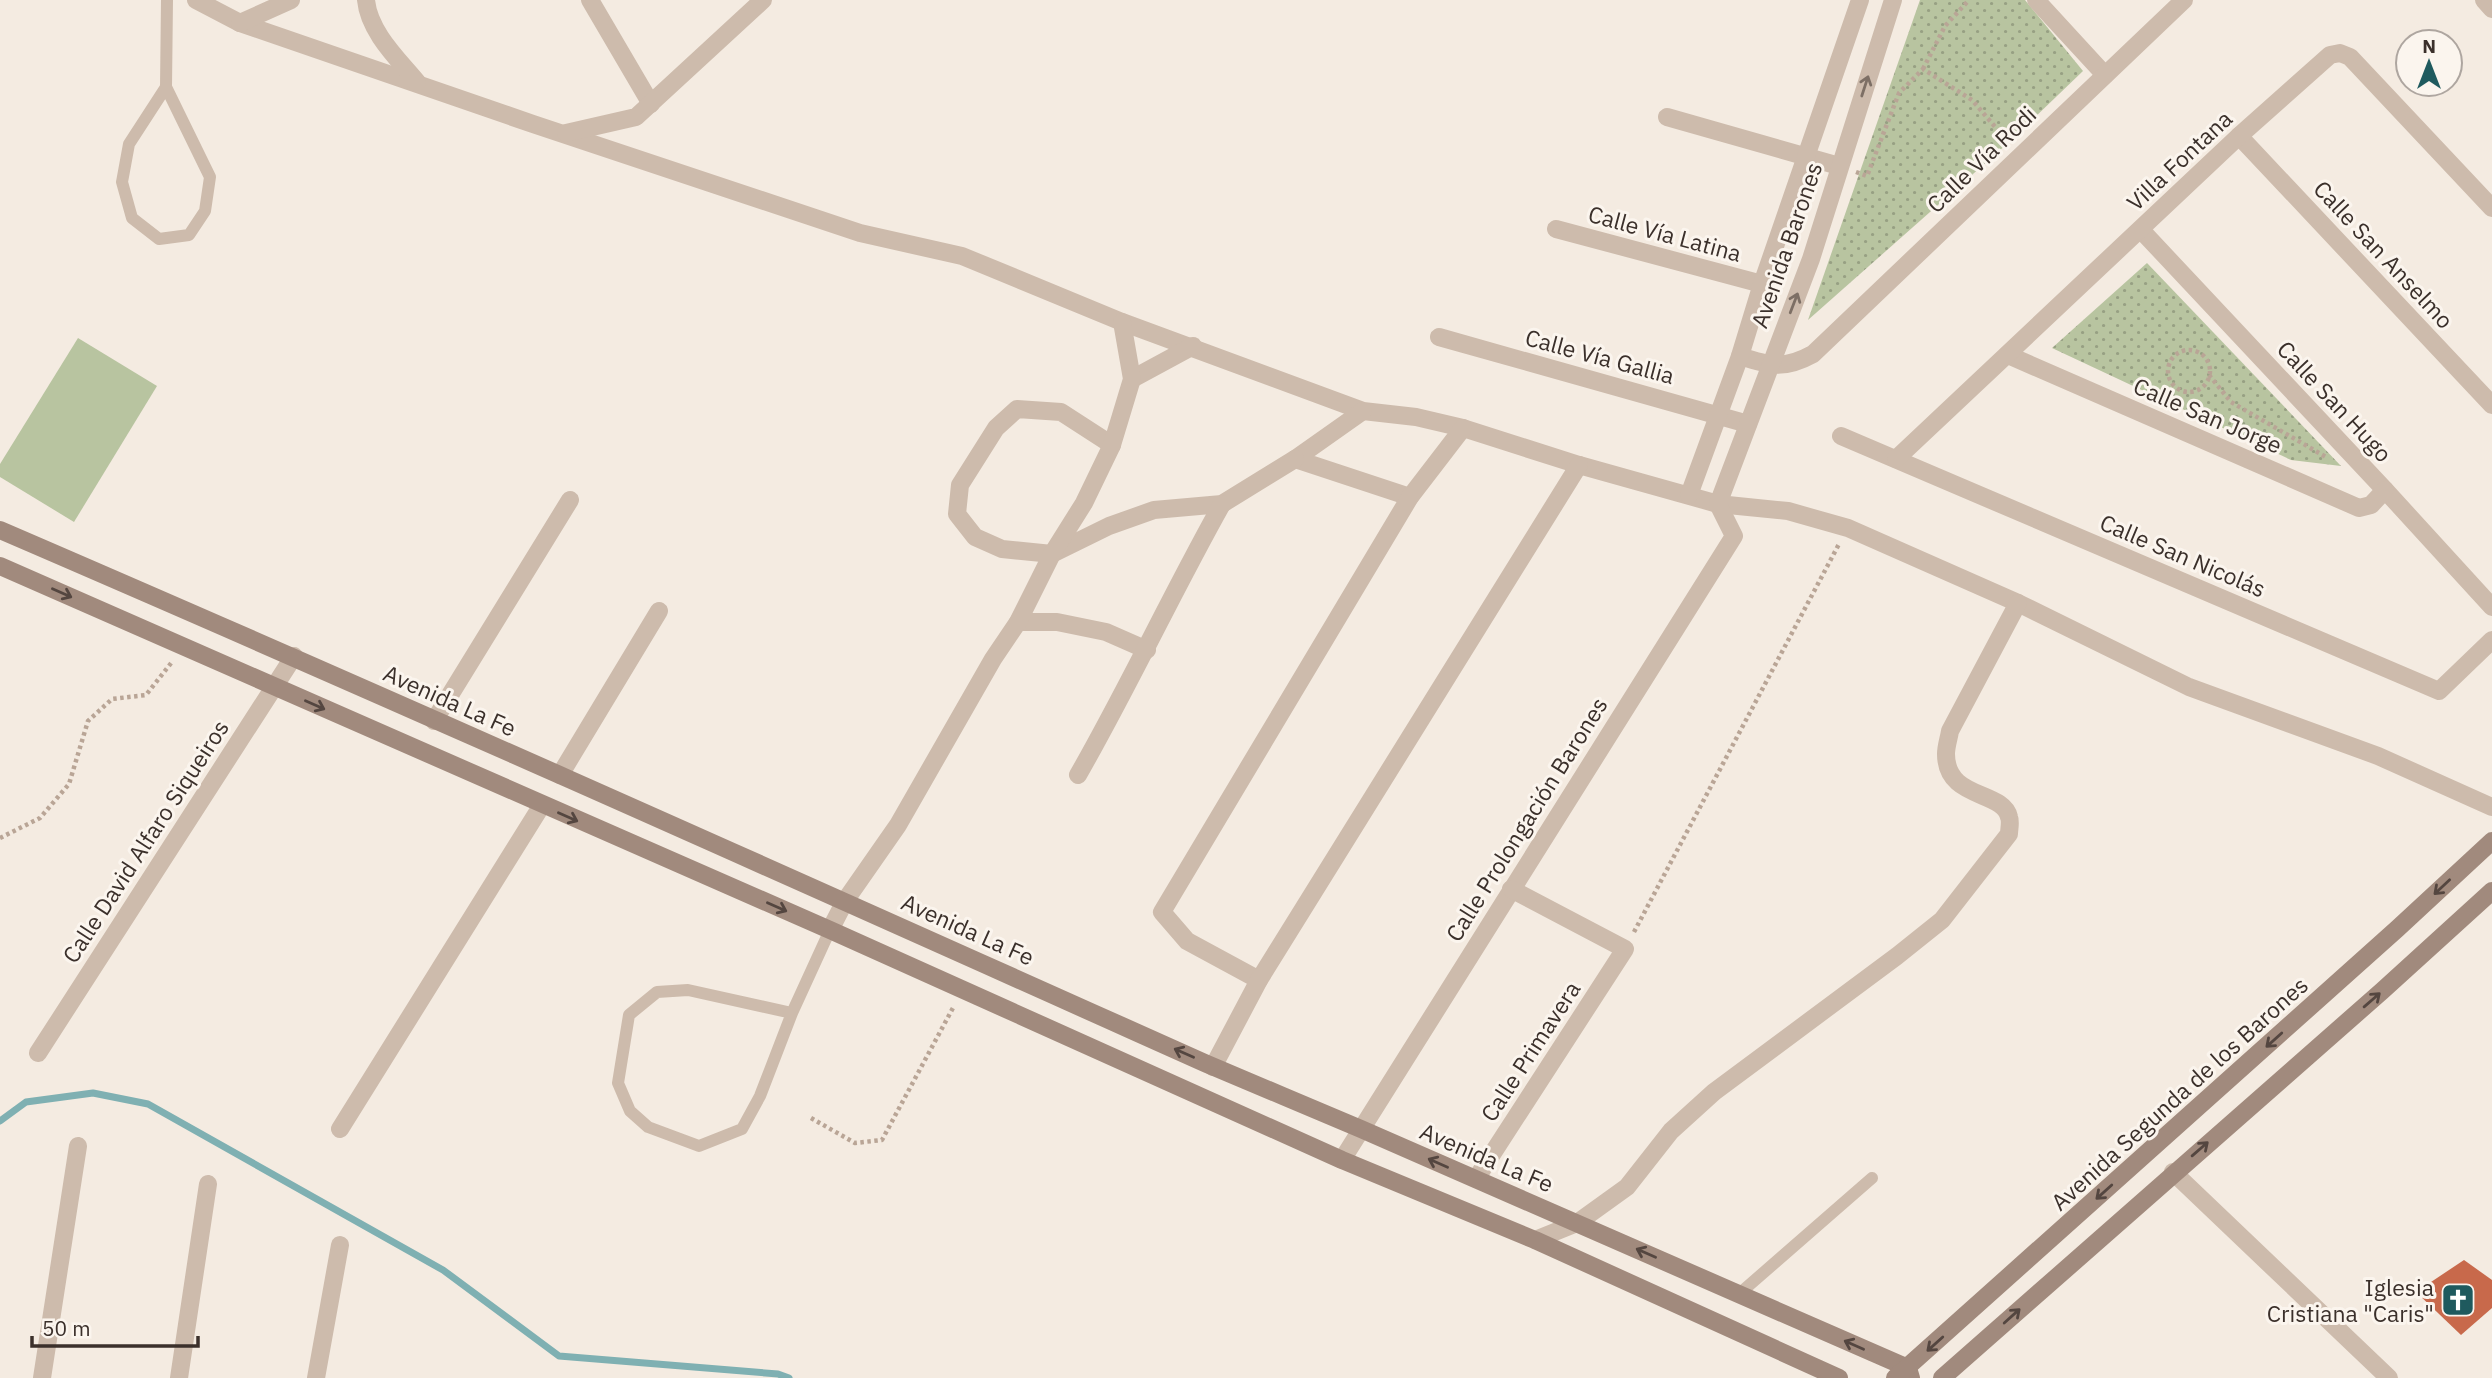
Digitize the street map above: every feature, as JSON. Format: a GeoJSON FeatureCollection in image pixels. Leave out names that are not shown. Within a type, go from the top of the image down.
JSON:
{"type":"FeatureCollection","features":[{"type":"Feature","properties":{"kind":"street"},"geometry":{"type":"LineString","coordinates":[[196,0],[240,23],[860,233],[962,256],[1122,322],[1363,411],[1416,417],[1463,428],[1579,465],[1718,503],[1788,511],[1848,527],[2018,603],[2189,687],[2378,756],[2492,807]]}},
{"type":"Feature","properties":{"kind":"street"},"geometry":{"type":"LineString","coordinates":[[240,23],[291,0]]}},
{"type":"Feature","properties":{"kind":"street"},"geometry":{"type":"LineString","coordinates":[[366,0],[367,8],[384,43],[418,83]]}},
{"type":"Feature","properties":{"kind":"street"},"geometry":{"type":"LineString","coordinates":[[590,0],[651,104]]}},
{"type":"Feature","properties":{"kind":"street"},"geometry":{"type":"LineString","coordinates":[[564,134],[636,117],[763,0]]}},
{"type":"Feature","properties":{"kind":"street","name":"Avenida Barones"},"geometry":{"type":"LineString","coordinates":[[1689,495],[1740,356],[1762,284],[1860,0]]}},
{"type":"Feature","properties":{"kind":"street","name":"Avenida Barones"},"geometry":{"type":"LineString","coordinates":[[1718,503],[1811,259],[1894,0]]}},
{"type":"Feature","properties":{"kind":"street"},"geometry":{"type":"LineString","coordinates":[[2036,0],[2105,75]]}},
{"type":"Feature","properties":{"kind":"street","name":"Calle Vía Rodi"},"geometry":{"type":"LineString","coordinates":[[1770,366],[1795,364],[1813,354],[2184,0]]}},
{"type":"Feature","properties":{"kind":"street"},"geometry":{"type":"LineString","coordinates":[[2484,0],[2492,9]]}},
{"type":"Feature","properties":{"kind":"street","name":"Villa Fontana"},"geometry":{"type":"LineString","coordinates":[[1896,459],[2239,136],[2330,55],[2340,53],[2350,57],[2492,208]]}},
{"type":"Feature","properties":{"kind":"street"},"geometry":{"type":"LineString","coordinates":[[1667,117],[1839,166]]}},
{"type":"Feature","properties":{"kind":"street","name":"Calle San Anselmo"},"geometry":{"type":"LineString","coordinates":[[2239,136],[2492,405]]}},
{"type":"Feature","properties":{"kind":"street","name":"Calle Vía Latina"},"geometry":{"type":"LineString","coordinates":[[1556,229],[1762,284]]}},
{"type":"Feature","properties":{"kind":"street","name":"Calle San Hugo"},"geometry":{"type":"LineString","coordinates":[[2141,230],[2492,607]]}},
{"type":"Feature","properties":{"kind":"street"},"geometry":{"type":"LineString","coordinates":[[830,930],[845,901],[898,825],[993,659],[1018,622],[1052,554],[1084,503],[1112,444],[1132,379],[1122,322]]}},
{"type":"Feature","properties":{"kind":"street","name":"Calle Vía Gallia"},"geometry":{"type":"LineString","coordinates":[[1439,337],[1748,424]]}},
{"type":"Feature","properties":{"kind":"street"},"geometry":{"type":"LineString","coordinates":[[1132,379],[1193,346]]}},
{"type":"Feature","properties":{"kind":"street","name":"Calle San Jorge"},"geometry":{"type":"LineString","coordinates":[[2008,355],[2359,508],[2371,505],[2385,490]]}},
{"type":"Feature","properties":{"kind":"street"},"geometry":{"type":"LineString","coordinates":[[1740,356],[1770,366]]}},
{"type":"Feature","properties":{"kind":"street"},"geometry":{"type":"LineString","coordinates":[[1112,444],[1061,412],[1017,410],[996,428],[960,485],[957,514],[975,537],[1002,549],[1052,554],[1109,526],[1154,510],[1222,504],[1363,411]]}},
{"type":"Feature","properties":{"kind":"street"},"geometry":{"type":"LineString","coordinates":[[1259,980],[1187,941],[1162,912],[1410,496],[1463,428]]}},
{"type":"Feature","properties":{"kind":"street","name":"Calle San Nicolás"},"geometry":{"type":"LineString","coordinates":[[1841,436],[2439,691],[2492,640]]}},
{"type":"Feature","properties":{"kind":"street"},"geometry":{"type":"LineString","coordinates":[[1295,458],[1410,496]]}},
{"type":"Feature","properties":{"kind":"street"},"geometry":{"type":"LineString","coordinates":[[1213,1067],[1259,980],[1579,465]]}},
{"type":"Feature","properties":{"kind":"street"},"geometry":{"type":"LineString","coordinates":[[434,721],[570,500]]}},
{"type":"Feature","properties":{"kind":"street","name":"Calle Prolongación Barones"},"geometry":{"type":"LineString","coordinates":[[1342,1160],[1734,536],[1718,503]]}},
{"type":"Feature","properties":{"kind":"street"},"geometry":{"type":"LineString","coordinates":[[1079,775],[1222,504]]}},
{"type":"Feature","properties":{"kind":"street","name":"Avenida La Fe"},"geometry":{"type":"LineString","coordinates":[[0,530],[294,656],[434,721],[845,901],[1213,1067],[1739,1294],[1904,1375]]}},
{"type":"Feature","properties":{"kind":"street"},"geometry":{"type":"LineString","coordinates":[[0,566],[830,930],[1342,1160],[1535,1240],[1839,1378]]}},
{"type":"Feature","properties":{"kind":"street"},"geometry":{"type":"LineString","coordinates":[[1535,1240],[1577,1223],[1627,1187],[1671,1131],[1714,1092],[1942,920],[2009,834],[2010,816],[2002,805],[1963,787],[1950,773],[1946,754],[1950,731],[2018,603]]}},
{"type":"Feature","properties":{"kind":"street"},"geometry":{"type":"LineString","coordinates":[[560,775],[659,611]]}},
{"type":"Feature","properties":{"kind":"street"},"geometry":{"type":"LineString","coordinates":[[1018,622],[1057,622],[1106,632],[1147,650]]}},
{"type":"Feature","properties":{"kind":"street","name":"Calle David Alfaro Siqueiros"},"geometry":{"type":"LineString","coordinates":[[38,1053],[294,656]]}},
{"type":"Feature","properties":{"kind":"street"},"geometry":{"type":"LineString","coordinates":[[340,1129],[542,805]]}},
{"type":"Feature","properties":{"kind":"street","name":"Avenida Segunda de los Barones"},"geometry":{"type":"LineString","coordinates":[[1904,1375],[2492,841]]}},
{"type":"Feature","properties":{"kind":"street"},"geometry":{"type":"LineString","coordinates":[[1511,889],[1625,949]]}},
{"type":"Feature","properties":{"kind":"street"},"geometry":{"type":"LineString","coordinates":[[1942,1378],[2492,891]]}},
{"type":"Feature","properties":{"kind":"street","name":"Calle Primavera"},"geometry":{"type":"LineString","coordinates":[[1476,1180],[1625,949]]}},
{"type":"Feature","properties":{"kind":"street"},"geometry":{"type":"LineString","coordinates":[[42,1378],[78,1146]]}},
{"type":"Feature","properties":{"kind":"street"},"geometry":{"type":"LineString","coordinates":[[2173,1172],[2389,1378]]}},
{"type":"Feature","properties":{"kind":"street"},"geometry":{"type":"LineString","coordinates":[[179,1378],[208,1184]]}},
{"type":"Feature","properties":{"kind":"street"},"geometry":{"type":"LineString","coordinates":[[316,1378],[340,1245]]}},
{"type":"Feature","properties":{"kind":"lane"},"geometry":{"type":"LineString","coordinates":[[166,87],[129,144],[122,182],[132,218],[159,239],[189,235],[205,211],[210,177],[166,87],[167,0]]}},
{"type":"Feature","properties":{"kind":"lane"},"geometry":{"type":"LineString","coordinates":[[792,1013],[688,990],[657,992],[629,1015],[618,1083],[630,1111],[648,1128],[699,1146],[742,1129],[760,1097],[792,1013],[830,930]]}},
{"type":"Feature","properties":{"kind":"lane"},"geometry":{"type":"LineString","coordinates":[[1739,1294],[1872,1178]]}},
{"type":"Feature","properties":{"kind":"path"},"geometry":{"type":"LineString","coordinates":[[1839,166],[1867,176],[1899,93],[1923,69],[1945,26],[1969,0]]}},
{"type":"Feature","properties":{"kind":"path"},"geometry":{"type":"LineString","coordinates":[[1923,69],[1972,100],[2008,143]]}},
{"type":"Feature","properties":{"kind":"path"},"geometry":{"type":"LineString","coordinates":[[2209,375],[2203,387],[2183,390],[2172,383],[2168,370],[2173,357],[2179,353],[2192,350],[2204,356],[2210,368],[2209,375],[2231,402],[2330,460]]}},
{"type":"Feature","properties":{"kind":"path"},"geometry":{"type":"LineString","coordinates":[[1625,949],[1848,527]]}},
{"type":"Feature","properties":{"kind":"path"},"geometry":{"type":"LineString","coordinates":[[0,838],[40,818],[69,784],[88,721],[112,699],[146,695],[183,647]]}},
{"type":"Feature","properties":{"kind":"path"},"geometry":{"type":"LineString","coordinates":[[811,1118],[855,1143],[882,1140],[962,990]]}},
{"type":"Feature","properties":{"kind":"green space"},"geometry":{"type":"Polygon","coordinates":[[[1920,0],[2025,0],[2083,71],[2008,143],[1808,320],[1920,0]]]}},
{"type":"Feature","properties":{"kind":"green space"},"geometry":{"type":"Polygon","coordinates":[[[2147,263],[2341,466],[2291,460],[2052,348],[2147,263]]]}},
{"type":"Feature","properties":{"kind":"green space"},"geometry":{"type":"Polygon","coordinates":[[[78,338],[157,386],[74,522],[0,477],[0,464],[78,338]]]}},
{"type":"Feature","properties":{"kind":"building","name":"Iglesia Cristiana \"Caris\""},"geometry":{"type":"Polygon","coordinates":[[[2464,1260],[2492,1280],[2492,1308],[2461,1335],[2416,1292],[2464,1260]]]}},
{"type":"Feature","properties":{"kind":"waterway"},"geometry":{"type":"LineString","coordinates":[[0,1121],[26,1102],[93,1093],[148,1104],[443,1270],[559,1356],[778,1374],[789,1378]]}},
{"type":"Feature","properties":{"kind":"place","name":"Iglesia Cristiana \"Caris\""},"geometry":{"type":"Point","coordinates":[2458,1300]}}]}
